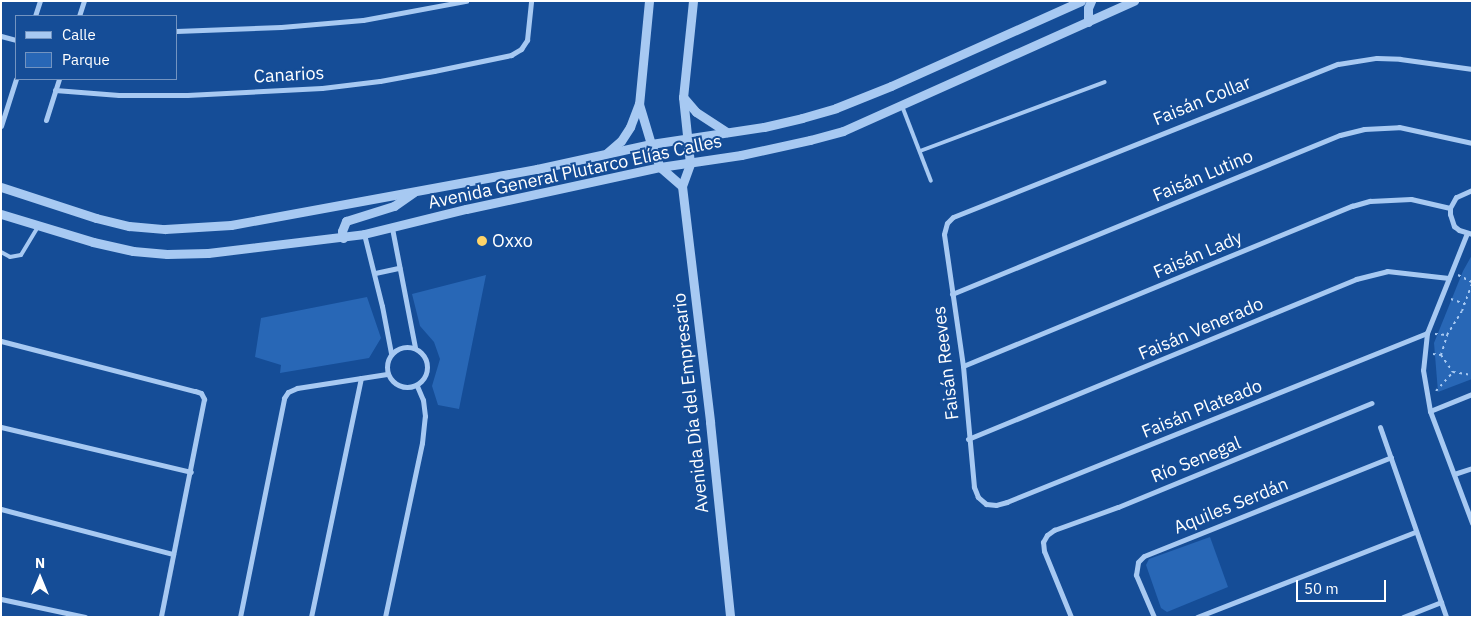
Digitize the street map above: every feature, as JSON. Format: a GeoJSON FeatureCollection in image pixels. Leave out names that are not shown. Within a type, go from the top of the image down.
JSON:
{"type":"FeatureCollection","features":[{"type":"Feature","properties":{"kind":"street"},"geometry":{"type":"LineString","coordinates":[[35,15],[40,1]]}},
{"type":"Feature","properties":{"kind":"street"},"geometry":{"type":"LineString","coordinates":[[79,15],[84,1]]}},
{"type":"Feature","properties":{"kind":"street"},"geometry":{"type":"LineString","coordinates":[[178,31],[281,27],[363,20],[466,1]]}},
{"type":"Feature","properties":{"kind":"street","name":"Canarios"},"geometry":{"type":"LineString","coordinates":[[55,90],[119,95],[187,95],[322,88],[425,73],[511,55],[521,50],[527,40],[531,1]]}},
{"type":"Feature","properties":{"kind":"street"},"geometry":{"type":"LineString","coordinates":[[606,154],[621,141],[630,127],[639,104],[649,1]]}},
{"type":"Feature","properties":{"kind":"street","name":"Avenida Día del Empresario"},"geometry":{"type":"LineString","coordinates":[[693,1],[683,97],[690,164],[682,186],[710,422],[730,617]]}},
{"type":"Feature","properties":{"kind":"street","name":"Avenida General Plutarco Elías Calles"},"geometry":{"type":"LineString","coordinates":[[1,187],[96,218],[129,226],[165,229],[231,225],[537,169],[651,144],[764,127],[836,108],[891,86],[1081,1]]}},
{"type":"Feature","properties":{"kind":"street"},"geometry":{"type":"LineString","coordinates":[[1088,22],[1088,8],[1091,1]]}},
{"type":"Feature","properties":{"kind":"street","name":"Avenida General Plutarco Elías Calles"},"geometry":{"type":"LineString","coordinates":[[1,214],[93,242],[133,251],[167,254],[208,253],[343,238],[660,167],[690,164],[810,140],[843,131],[1134,1]]}},
{"type":"Feature","properties":{"kind":"street"},"geometry":{"type":"LineString","coordinates":[[1,36],[15,40]]}},
{"type":"Feature","properties":{"kind":"street","name":"Faisán Collar"},"geometry":{"type":"LineString","coordinates":[[953,217],[1338,64],[1377,58],[1400,59],[1472,69]]}},
{"type":"Feature","properties":{"kind":"street"},"geometry":{"type":"LineString","coordinates":[[1,126],[16,80]]}},
{"type":"Feature","properties":{"kind":"street"},"geometry":{"type":"LineString","coordinates":[[46,120],[59,80]]}},
{"type":"Feature","properties":{"kind":"street"},"geometry":{"type":"LineString","coordinates":[[683,97],[696,112],[727,132]]}},
{"type":"Feature","properties":{"kind":"street"},"geometry":{"type":"LineString","coordinates":[[639,104],[660,167],[682,186]]}},
{"type":"Feature","properties":{"kind":"street","name":"Faisán Lutino"},"geometry":{"type":"LineString","coordinates":[[952,294],[1340,135],[1364,129],[1399,127],[1472,143]]}},
{"type":"Feature","properties":{"kind":"street"},"geometry":{"type":"LineString","coordinates":[[1472,190],[1456,197],[1450,208],[1454,226],[1469,234],[1427,333],[1422,370],[1430,411],[1472,523]]}},
{"type":"Feature","properties":{"kind":"street"},"geometry":{"type":"LineString","coordinates":[[343,238],[342,230],[346,221],[394,206],[416,191]]}},
{"type":"Feature","properties":{"kind":"street","name":"Faisán Lady"},"geometry":{"type":"LineString","coordinates":[[963,366],[1352,206],[1370,201],[1411,200],[1450,208]]}},
{"type":"Feature","properties":{"kind":"street","name":"Faisán Reeves"},"geometry":{"type":"LineString","coordinates":[[953,217],[947,223],[944,234],[963,366],[968,440],[974,487],[978,497],[986,504]]}},
{"type":"Feature","properties":{"kind":"street"},"geometry":{"type":"LineString","coordinates":[[392,228],[415,348]]}},
{"type":"Feature","properties":{"kind":"street"},"geometry":{"type":"LineString","coordinates":[[364,234],[391,353]]}},
{"type":"Feature","properties":{"kind":"street"},"geometry":{"type":"LineString","coordinates":[[374,273],[400,268]]}},
{"type":"Feature","properties":{"kind":"street","name":"Faisán Venerado"},"geometry":{"type":"LineString","coordinates":[[968,440],[1363,277],[1388,271],[1449,278]]}},
{"type":"Feature","properties":{"kind":"street","name":"Faisán Plateado"},"geometry":{"type":"LineString","coordinates":[[986,504],[1007,502],[1427,333]]}},
{"type":"Feature","properties":{"kind":"street"},"geometry":{"type":"LineString","coordinates":[[1,341],[201,394],[204,399],[204,409],[161,617]]}},
{"type":"Feature","properties":{"kind":"street"},"geometry":{"type":"LineString","coordinates":[[402,347],[415,348],[423,354],[427,362],[424,380],[417,386],[405,388],[394,384],[387,374],[386,363],[391,353],[402,347]]}},
{"type":"Feature","properties":{"kind":"street"},"geometry":{"type":"LineString","coordinates":[[240,617],[284,398],[288,392],[297,388],[387,374]]}},
{"type":"Feature","properties":{"kind":"street"},"geometry":{"type":"LineString","coordinates":[[311,617],[361,378]]}},
{"type":"Feature","properties":{"kind":"street"},"geometry":{"type":"LineString","coordinates":[[385,617],[422,443],[425,416],[424,400],[417,386]]}},
{"type":"Feature","properties":{"kind":"street"},"geometry":{"type":"LineString","coordinates":[[1430,411],[1472,394]]}},
{"type":"Feature","properties":{"kind":"street","name":"Río Senegal"},"geometry":{"type":"LineString","coordinates":[[1071,617],[1044,551],[1046,535],[1054,530],[1118,507],[1372,403]]}},
{"type":"Feature","properties":{"kind":"street"},"geometry":{"type":"LineString","coordinates":[[1,427],[191,472]]}},
{"type":"Feature","properties":{"kind":"street"},"geometry":{"type":"LineString","coordinates":[[1380,427],[1446,617]]}},
{"type":"Feature","properties":{"kind":"street","name":"Aquiles Serdán"},"geometry":{"type":"LineString","coordinates":[[1154,617],[1136,575],[1138,562],[1144,556],[1391,457]]}},
{"type":"Feature","properties":{"kind":"street"},"geometry":{"type":"LineString","coordinates":[[1454,474],[1472,468]]}},
{"type":"Feature","properties":{"kind":"street"},"geometry":{"type":"LineString","coordinates":[[1,509],[173,554]]}},
{"type":"Feature","properties":{"kind":"street"},"geometry":{"type":"LineString","coordinates":[[1197,617],[1416,532]]}},
{"type":"Feature","properties":{"kind":"street"},"geometry":{"type":"LineString","coordinates":[[1,599],[85,617]]}},
{"type":"Feature","properties":{"kind":"street"},"geometry":{"type":"LineString","coordinates":[[1404,617],[1441,602]]}},
{"type":"Feature","properties":{"kind":"lane"},"geometry":{"type":"LineString","coordinates":[[920,151],[1105,82]]}},
{"type":"Feature","properties":{"kind":"lane"},"geometry":{"type":"LineString","coordinates":[[902,106],[931,181]]}},
{"type":"Feature","properties":{"kind":"lane"},"geometry":{"type":"LineString","coordinates":[[1,252],[10,257],[22,255],[39,225]]}},
{"type":"Feature","properties":{"kind":"path"},"geometry":{"type":"LineString","coordinates":[[1452,271],[1472,283],[1465,304],[1447,335],[1442,355],[1453,372],[1472,375]]}},
{"type":"Feature","properties":{"kind":"path"},"geometry":{"type":"LineString","coordinates":[[1468,294],[1472,295]]}},
{"type":"Feature","properties":{"kind":"path"},"geometry":{"type":"LineString","coordinates":[[1442,295],[1465,304]]}},
{"type":"Feature","properties":{"kind":"path"},"geometry":{"type":"LineString","coordinates":[[1424,352],[1442,355]]}},
{"type":"Feature","properties":{"kind":"path"},"geometry":{"type":"LineString","coordinates":[[1427,400],[1453,372]]}},
{"type":"Feature","properties":{"kind":"green space"},"geometry":{"type":"Polygon","coordinates":[[[1472,255],[1472,379],[1438,392],[1434,343],[1463,271],[1472,255]]]}},
{"type":"Feature","properties":{"kind":"green space"},"geometry":{"type":"Polygon","coordinates":[[[486,275],[459,409],[438,405],[432,386],[440,359],[434,342],[420,326],[412,294],[486,275]]]}},
{"type":"Feature","properties":{"kind":"green space"},"geometry":{"type":"Polygon","coordinates":[[[367,297],[381,338],[369,358],[280,373],[281,365],[255,357],[261,318],[367,297]]]}},
{"type":"Feature","properties":{"kind":"green space"},"geometry":{"type":"Polygon","coordinates":[[[1210,537],[1228,587],[1167,612],[1161,608],[1146,565],[1149,559],[1210,537]]]}},
{"type":"Feature","properties":{"kind":"place","name":"Oxxo"},"geometry":{"type":"Point","coordinates":[482,241]}}]}
